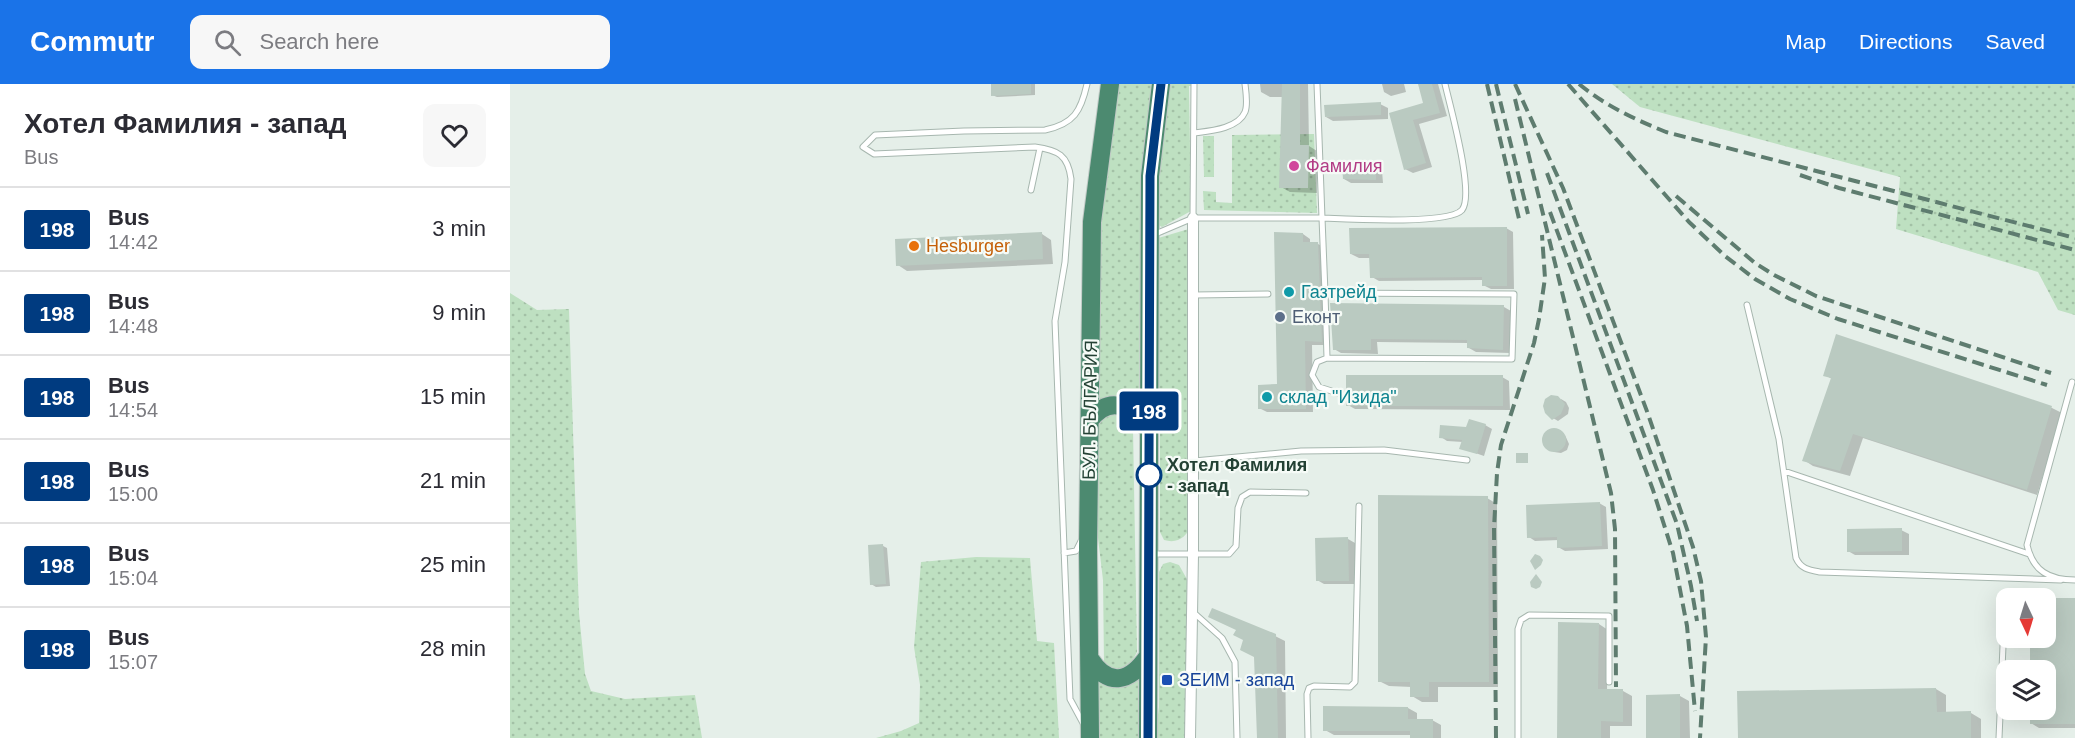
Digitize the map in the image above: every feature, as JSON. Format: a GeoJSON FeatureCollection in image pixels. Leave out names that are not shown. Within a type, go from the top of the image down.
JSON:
{"type":"FeatureCollection","features":[{"type":"Feature","properties":{"kind":"highway","name":"БУЛ. БЪЛГАРИЯ"},"geometry":{"type":"LineString","coordinates":[[1090,736],[1088,514],[1092,222],[1110,84]]}},
{"type":"Feature","properties":{"kind":"highway"},"geometry":{"type":"LineString","coordinates":[[1148,738],[1150,176],[1161,84]]}},
{"type":"Feature","properties":{"kind":"highway"},"geometry":{"type":"LineString","coordinates":[[1090,420],[1097,411],[1114,405],[1125,407],[1142,420],[1149,431]]}},
{"type":"Feature","properties":{"kind":"highway"},"geometry":{"type":"LineString","coordinates":[[1090,659],[1097,670],[1115,679],[1132,674],[1149,656]]}},
{"type":"Feature","properties":{"kind":"street"},"geometry":{"type":"LineString","coordinates":[[1190,738],[1194,461],[1193,218]]}},
{"type":"Feature","properties":{"kind":"lane"},"geometry":{"type":"LineString","coordinates":[[1087,84],[1082,106],[1077,113],[1058,127],[1045,130],[964,130],[875,135],[863,147],[874,154],[1040,148],[1057,151],[1069,165],[1071,179],[1065,262],[1055,321],[1070,699],[1090,736]]}},
{"type":"Feature","properties":{"kind":"lane"},"geometry":{"type":"LineString","coordinates":[[1193,218],[1194,84]]}},
{"type":"Feature","properties":{"kind":"lane"},"geometry":{"type":"LineString","coordinates":[[1194,134],[1219,129],[1239,120],[1246,111],[1245,84]]}},
{"type":"Feature","properties":{"kind":"lane"},"geometry":{"type":"LineString","coordinates":[[1317,84],[1327,358]]}},
{"type":"Feature","properties":{"kind":"lane"},"geometry":{"type":"LineString","coordinates":[[1149,236],[1193,218],[1442,218],[1454,215],[1463,209],[1467,196],[1465,176],[1445,84]]}},
{"type":"Feature","properties":{"kind":"lane"},"geometry":{"type":"LineString","coordinates":[[1031,190],[1040,148]]}},
{"type":"Feature","properties":{"kind":"lane"},"geometry":{"type":"LineString","coordinates":[[1325,293],[1514,294],[1512,359],[1327,358],[1317,362],[1312,375],[1319,387],[1341,394]]}},
{"type":"Feature","properties":{"kind":"lane"},"geometry":{"type":"LineString","coordinates":[[1194,295],[1268,294]]}},
{"type":"Feature","properties":{"kind":"lane"},"geometry":{"type":"LineString","coordinates":[[1748,305],[1779,439],[1796,558],[1804,568],[1820,572],[2075,580]]}},
{"type":"Feature","properties":{"kind":"lane"},"geometry":{"type":"LineString","coordinates":[[2061,580],[2044,573],[2034,565],[2027,545],[2072,382]]}},
{"type":"Feature","properties":{"kind":"lane"},"geometry":{"type":"LineString","coordinates":[[1194,461],[1301,451],[1384,450],[1467,460]]}},
{"type":"Feature","properties":{"kind":"lane"},"geometry":{"type":"LineString","coordinates":[[1784,471],[2029,554]]}},
{"type":"Feature","properties":{"kind":"lane"},"geometry":{"type":"LineString","coordinates":[[1149,554],[1228,554],[1236,546],[1238,508],[1242,497],[1250,492],[1306,493]]}},
{"type":"Feature","properties":{"kind":"lane"},"geometry":{"type":"LineString","coordinates":[[1308,738],[1307,694],[1309,688],[1314,686],[1350,687],[1355,682],[1359,506]]}},
{"type":"Feature","properties":{"kind":"lane"},"geometry":{"type":"LineString","coordinates":[[1064,553],[1076,551],[1088,514]]}},
{"type":"Feature","properties":{"kind":"lane"},"geometry":{"type":"LineString","coordinates":[[1192,612],[1222,638],[1235,662],[1237,738]]}},
{"type":"Feature","properties":{"kind":"lane"},"geometry":{"type":"LineString","coordinates":[[1518,738],[1518,629],[1521,620],[1529,615],[1609,616],[1609,682]]}},
{"type":"Feature","properties":{"kind":"lane"},"geometry":{"type":"LineString","coordinates":[[1999,738],[2003,648]]}},
{"type":"Feature","properties":{"kind":"green space"},"geometry":{"type":"Polygon","coordinates":[[[1119,84],[1155,84],[1141,217],[1139,408],[1096,404],[1098,249],[1119,84]]]}},
{"type":"Feature","properties":{"kind":"green space"},"geometry":{"type":"Polygon","coordinates":[[[1169,84],[1194,84],[1194,86],[1189,86],[1191,211],[1162,227],[1155,223],[1156,172],[1169,84]]]}},
{"type":"Feature","properties":{"kind":"green space"},"geometry":{"type":"Polygon","coordinates":[[[1612,84],[2075,84],[2075,315],[2058,310],[2038,272],[1896,229],[1900,177],[1640,107],[1612,84]]]}},
{"type":"Feature","properties":{"kind":"green space"},"geometry":{"type":"Polygon","coordinates":[[[1314,134],[1317,213],[1204,210],[1203,191],[1216,192],[1216,202],[1232,203],[1232,135],[1314,134]]]}},
{"type":"Feature","properties":{"kind":"green space"},"geometry":{"type":"Polygon","coordinates":[[[1203,136],[1214,136],[1214,177],[1204,177],[1203,136]]]}},
{"type":"Feature","properties":{"kind":"green space"},"geometry":{"type":"Polygon","coordinates":[[[1192,228],[1192,525],[1181,538],[1169,541],[1164,540],[1160,532],[1160,428],[1153,385],[1155,239],[1192,228]]]}},
{"type":"Feature","properties":{"kind":"green space"},"geometry":{"type":"Polygon","coordinates":[[[510,293],[537,310],[569,309],[579,613],[585,674],[591,691],[625,699],[695,695],[702,738],[510,738],[510,293]]]}},
{"type":"Feature","properties":{"kind":"green space"},"geometry":{"type":"Polygon","coordinates":[[[1115,411],[1127,417],[1133,428],[1137,652],[1129,667],[1112,671],[1104,664],[1103,580],[1096,521],[1098,424],[1103,415],[1115,411]]]}},
{"type":"Feature","properties":{"kind":"green space"},"geometry":{"type":"Polygon","coordinates":[[[976,557],[1030,558],[1037,641],[1054,643],[1059,738],[876,738],[919,723],[920,685],[914,647],[921,562],[976,557]]]}},
{"type":"Feature","properties":{"kind":"green space"},"geometry":{"type":"Polygon","coordinates":[[[1170,562],[1179,565],[1188,581],[1187,738],[1155,738],[1159,707],[1159,572],[1163,564],[1170,562]]]}},
{"type":"Feature","properties":{"kind":"green space"},"geometry":{"type":"Polygon","coordinates":[[[1097,678],[1138,679],[1138,738],[1097,738],[1097,678]]]}},
{"type":"Feature","properties":{"kind":"building"},"geometry":{"type":"Polygon","coordinates":[[[991,84],[1031,84],[1031,94],[991,96],[991,84]]]}},
{"type":"Feature","properties":{"kind":"building"},"geometry":{"type":"Polygon","coordinates":[[[1282,84],[1300,84],[1300,145],[1309,145],[1308,188],[1279,188],[1282,84]]]}},
{"type":"Feature","properties":{"kind":"building"},"geometry":{"type":"Polygon","coordinates":[[[1418,84],[1432,84],[1440,113],[1413,120],[1426,163],[1404,170],[1389,113],[1423,103],[1418,84]]]}},
{"type":"Feature","properties":{"kind":"building"},"geometry":{"type":"Polygon","coordinates":[[[1381,102],[1381,115],[1325,117],[1324,105],[1381,102]]]}},
{"type":"Feature","properties":{"kind":"building"},"geometry":{"type":"Polygon","coordinates":[[[1342,165],[1376,165],[1376,180],[1343,179],[1342,165]]]}},
{"type":"Feature","properties":{"kind":"building"},"geometry":{"type":"Polygon","coordinates":[[[1507,227],[1507,286],[1482,286],[1482,277],[1370,278],[1369,254],[1350,254],[1349,228],[1507,227]]]}},
{"type":"Feature","properties":{"kind":"building"},"geometry":{"type":"Polygon","coordinates":[[[1042,232],[1043,259],[896,266],[895,239],[1042,232]]]}},
{"type":"Feature","properties":{"kind":"building","name":"Газтрейд"},"geometry":{"type":"Polygon","coordinates":[[[1274,232],[1303,233],[1303,242],[1318,242],[1322,342],[1305,341],[1306,409],[1258,409],[1258,385],[1277,384],[1274,232]]]}},
{"type":"Feature","properties":{"kind":"building"},"geometry":{"type":"Polygon","coordinates":[[[1330,303],[1504,305],[1503,350],[1467,348],[1467,340],[1371,339],[1371,350],[1333,350],[1330,303]]]}},
{"type":"Feature","properties":{"kind":"building"},"geometry":{"type":"Polygon","coordinates":[[[1836,334],[2052,406],[2027,490],[1853,434],[1840,471],[1802,461],[1831,378],[1823,376],[1836,334]]]}},
{"type":"Feature","properties":{"kind":"building"},"geometry":{"type":"Polygon","coordinates":[[[1346,375],[1503,375],[1503,406],[1346,406],[1346,375]]]}},
{"type":"Feature","properties":{"kind":"building"},"geometry":{"type":"Polygon","coordinates":[[[1551,395],[1558,396],[1565,404],[1561,414],[1552,420],[1545,413],[1543,406],[1545,399],[1551,395]]]}},
{"type":"Feature","properties":{"kind":"building"},"geometry":{"type":"Polygon","coordinates":[[[1469,419],[1486,424],[1477,454],[1459,449],[1462,440],[1439,438],[1440,425],[1466,427],[1469,419]]]}},
{"type":"Feature","properties":{"kind":"building"},"geometry":{"type":"Polygon","coordinates":[[[1554,428],[1559,429],[1565,435],[1565,445],[1559,451],[1554,452],[1549,451],[1543,445],[1542,440],[1543,435],[1549,429],[1554,428]]]}},
{"type":"Feature","properties":{"kind":"building"},"geometry":{"type":"Polygon","coordinates":[[[1516,453],[1528,453],[1528,463],[1516,463],[1516,453]]]}},
{"type":"Feature","properties":{"kind":"building"},"geometry":{"type":"Polygon","coordinates":[[[1378,495],[1488,496],[1489,682],[1429,682],[1429,697],[1410,697],[1410,682],[1378,682],[1378,495]]]}},
{"type":"Feature","properties":{"kind":"building"},"geometry":{"type":"Polygon","coordinates":[[[1600,502],[1602,546],[1557,548],[1557,537],[1527,538],[1526,505],[1600,502]]]}},
{"type":"Feature","properties":{"kind":"building"},"geometry":{"type":"Polygon","coordinates":[[[1902,528],[1902,551],[1847,552],[1847,529],[1902,528]]]}},
{"type":"Feature","properties":{"kind":"building"},"geometry":{"type":"Polygon","coordinates":[[[1348,537],[1349,581],[1316,581],[1315,538],[1348,537]]]}},
{"type":"Feature","properties":{"kind":"building"},"geometry":{"type":"Polygon","coordinates":[[[883,544],[886,584],[870,585],[868,545],[883,544]]]}},
{"type":"Feature","properties":{"kind":"building"},"geometry":{"type":"Polygon","coordinates":[[[1535,554],[1543,560],[1535,570],[1530,561],[1535,554]]]}},
{"type":"Feature","properties":{"kind":"building"},"geometry":{"type":"Polygon","coordinates":[[[1536,574],[1542,582],[1536,589],[1531,587],[1530,582],[1536,574]]]}},
{"type":"Feature","properties":{"kind":"building"},"geometry":{"type":"Polygon","coordinates":[[[2056,598],[2075,598],[2075,724],[2030,724],[2030,720],[2056,720],[2056,660],[2030,660],[2030,648],[2056,648],[2056,598]]]}},
{"type":"Feature","properties":{"kind":"building"},"geometry":{"type":"Polygon","coordinates":[[[1212,608],[1276,634],[1278,738],[1257,738],[1254,657],[1240,650],[1243,640],[1233,635],[1236,630],[1208,617],[1212,608]]]}},
{"type":"Feature","properties":{"kind":"building"},"geometry":{"type":"Polygon","coordinates":[[[1558,622],[1599,623],[1598,689],[1623,689],[1623,722],[1601,721],[1601,738],[1557,738],[1558,622]]]}},
{"type":"Feature","properties":{"kind":"building"},"geometry":{"type":"Polygon","coordinates":[[[1936,688],[1937,712],[1971,711],[1971,738],[1738,738],[1737,691],[1936,688]]]}},
{"type":"Feature","properties":{"kind":"building"},"geometry":{"type":"Polygon","coordinates":[[[1680,694],[1680,738],[1646,738],[1646,695],[1680,694]]]}},
{"type":"Feature","properties":{"kind":"building"},"geometry":{"type":"Polygon","coordinates":[[[1323,706],[1408,707],[1408,719],[1433,719],[1433,738],[1410,738],[1410,731],[1323,731],[1323,706]]]}},
{"type":"Feature","properties":{"kind":"railway"},"geometry":{"type":"LineString","coordinates":[[1487,84],[1520,223]]}},
{"type":"Feature","properties":{"kind":"railway"},"geometry":{"type":"LineString","coordinates":[[1496,84],[1528,214]]}},
{"type":"Feature","properties":{"kind":"railway"},"geometry":{"type":"LineString","coordinates":[[1515,84],[1563,188],[1648,414],[1693,547],[1701,581],[1706,637],[1700,738]]}},
{"type":"Feature","properties":{"kind":"railway"},"geometry":{"type":"LineString","coordinates":[[1568,84],[1689,222],[1725,256],[1755,279],[1790,299],[1838,319],[2047,385]]}},
{"type":"Feature","properties":{"kind":"railway"},"geometry":{"type":"LineString","coordinates":[[1579,84],[1599,99],[1666,132],[2075,238]]}},
{"type":"Feature","properties":{"kind":"railway"},"geometry":{"type":"LineString","coordinates":[[1515,99],[1611,493],[1615,529],[1616,687]]}},
{"type":"Feature","properties":{"kind":"railway"},"geometry":{"type":"LineString","coordinates":[[1547,173],[1677,524],[1697,621]]}},
{"type":"Feature","properties":{"kind":"railway"},"geometry":{"type":"LineString","coordinates":[[1800,175],[1839,188],[2075,250]]}},
{"type":"Feature","properties":{"kind":"railway"},"geometry":{"type":"LineString","coordinates":[[1676,196],[1755,263],[1816,296],[2051,373]]}},
{"type":"Feature","properties":{"kind":"railway"},"geometry":{"type":"LineString","coordinates":[[1550,212],[1653,490],[1673,553],[1687,626],[1695,711]]}},
{"type":"Feature","properties":{"kind":"railway"},"geometry":{"type":"LineString","coordinates":[[1496,738],[1494,528],[1497,473],[1501,445],[1534,343],[1539,319],[1545,278],[1542,235]]}},
{"type":"Feature","properties":{"kind":"bus line","name":"198"},"geometry":{"type":"LineString","coordinates":[[1148,738],[1150,176],[1161,84]]}},
{"type":"Feature","properties":{"kind":"place","name":"Фамилия"},"geometry":{"type":"Point","coordinates":[1294,166]}},
{"type":"Feature","properties":{"kind":"place","name":"Hesburger"},"geometry":{"type":"Point","coordinates":[914,246]}},
{"type":"Feature","properties":{"kind":"place","name":"Газтрейд"},"geometry":{"type":"Point","coordinates":[1289,292]}},
{"type":"Feature","properties":{"kind":"place","name":"Еконт"},"geometry":{"type":"Point","coordinates":[1280,317]}},
{"type":"Feature","properties":{"kind":"place","name":"склад \"Изида\""},"geometry":{"type":"Point","coordinates":[1267,397]}},
{"type":"Feature","properties":{"kind":"place","name":"Хотел Фамилия - запад"},"geometry":{"type":"Point","coordinates":[1149,475]}},
{"type":"Feature","properties":{"kind":"place","name":"ЗЕИМ - запад"},"geometry":{"type":"Point","coordinates":[1167,680]}}]}
